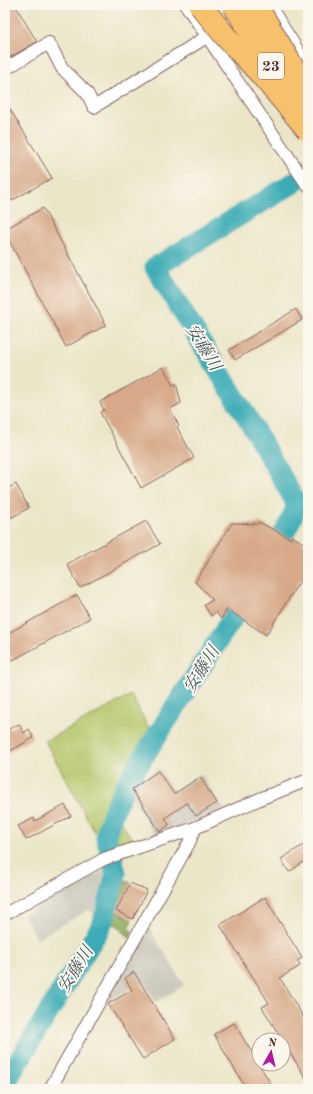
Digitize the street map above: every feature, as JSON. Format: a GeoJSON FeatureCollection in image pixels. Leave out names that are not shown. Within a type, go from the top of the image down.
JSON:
{"type":"FeatureCollection","features":[{"type":"Feature","properties":{"kind":"highway"},"geometry":{"type":"LineString","coordinates":[[200,5],[226,37],[308,129]]}},
{"type":"Feature","properties":{"kind":"highway","name":"23"},"geometry":{"type":"LineString","coordinates":[[234,5],[308,129]]}},
{"type":"Feature","properties":{"kind":"highway","name":"23"},"geometry":{"type":"LineString","coordinates":[[245,5],[308,107]]}},
{"type":"Feature","properties":{"kind":"highway"},"geometry":{"type":"LineString","coordinates":[[257,5],[308,92]]}},
{"type":"Feature","properties":{"kind":"street"},"geometry":{"type":"LineString","coordinates":[[186,5],[308,186]]}},
{"type":"Feature","properties":{"kind":"street"},"geometry":{"type":"LineString","coordinates":[[5,69],[49,43],[62,68],[87,93],[94,106],[257,5]]}},
{"type":"Feature","properties":{"kind":"street"},"geometry":{"type":"LineString","coordinates":[[269,5],[308,68]]}},
{"type":"Feature","properties":{"kind":"street"},"geometry":{"type":"LineString","coordinates":[[5,914],[111,857],[195,828],[262,798],[308,780]]}},
{"type":"Feature","properties":{"kind":"street"},"geometry":{"type":"LineString","coordinates":[[50,1089],[189,843],[195,828]]}},
{"type":"Feature","properties":{"kind":"shaded area"},"geometry":{"type":"Polygon","coordinates":[[[159,768],[174,791],[201,774],[224,809],[156,836],[127,789],[159,768]]]}},
{"type":"Feature","properties":{"kind":"shaded area"},"geometry":{"type":"Polygon","coordinates":[[[105,870],[95,914],[88,910],[37,939],[24,914],[105,870]]]}},
{"type":"Feature","properties":{"kind":"shaded area"},"geometry":{"type":"Polygon","coordinates":[[[148,926],[184,985],[156,1002],[143,981],[104,1004],[148,926]]]}},
{"type":"Feature","properties":{"kind":"green space"},"geometry":{"type":"Polygon","coordinates":[[[131,695],[150,730],[118,783],[106,808],[99,832],[94,831],[45,741],[131,695]]]}},
{"type":"Feature","properties":{"kind":"green space"},"geometry":{"type":"Polygon","coordinates":[[[116,814],[135,843],[112,851],[110,840],[116,814]]]}},
{"type":"Feature","properties":{"kind":"green space"},"geometry":{"type":"Polygon","coordinates":[[[118,876],[130,882],[115,911],[132,920],[128,928],[132,931],[130,938],[110,920],[118,876]]]}},
{"type":"Feature","properties":{"kind":"building"},"geometry":{"type":"Polygon","coordinates":[[[5,5],[15,5],[37,42],[5,60],[5,5]]]}},
{"type":"Feature","properties":{"kind":"building"},"geometry":{"type":"Polygon","coordinates":[[[5,101],[52,178],[11,201],[5,191],[5,101]]]}},
{"type":"Feature","properties":{"kind":"building"},"geometry":{"type":"Polygon","coordinates":[[[43,208],[106,325],[66,347],[5,233],[5,229],[43,208]]]}},
{"type":"Feature","properties":{"kind":"building"},"geometry":{"type":"Polygon","coordinates":[[[296,309],[302,320],[235,360],[229,350],[296,309]]]}},
{"type":"Feature","properties":{"kind":"building"},"geometry":{"type":"Polygon","coordinates":[[[163,367],[173,385],[176,383],[181,403],[170,409],[179,426],[177,427],[194,458],[141,488],[100,412],[104,410],[100,402],[163,367]]]}},
{"type":"Feature","properties":{"kind":"building"},"geometry":{"type":"Polygon","coordinates":[[[16,484],[29,508],[5,521],[5,490],[16,484]]]}},
{"type":"Feature","properties":{"kind":"building"},"geometry":{"type":"Polygon","coordinates":[[[146,521],[160,544],[80,588],[67,564],[146,521]]]}},
{"type":"Feature","properties":{"kind":"building"},"geometry":{"type":"Polygon","coordinates":[[[259,522],[291,539],[292,536],[308,546],[308,568],[266,635],[227,609],[221,619],[216,612],[211,616],[204,605],[213,600],[195,582],[232,523],[258,524],[259,522]]]}},
{"type":"Feature","properties":{"kind":"building"},"geometry":{"type":"Polygon","coordinates":[[[77,595],[90,618],[13,660],[10,655],[5,657],[5,635],[77,595]]]}},
{"type":"Feature","properties":{"kind":"building"},"geometry":{"type":"Polygon","coordinates":[[[19,724],[24,733],[29,729],[33,738],[5,754],[5,731],[19,724]]]}},
{"type":"Feature","properties":{"kind":"building"},"geometry":{"type":"Polygon","coordinates":[[[158,771],[174,794],[200,777],[217,803],[196,816],[187,803],[165,818],[169,825],[160,832],[132,789],[158,771]]]}},
{"type":"Feature","properties":{"kind":"building"},"geometry":{"type":"Polygon","coordinates":[[[65,805],[71,816],[26,840],[18,826],[34,818],[35,821],[65,805]]]}},
{"type":"Feature","properties":{"kind":"building"},"geometry":{"type":"Polygon","coordinates":[[[308,842],[308,859],[289,872],[281,859],[308,842]]]}},
{"type":"Feature","properties":{"kind":"building"},"geometry":{"type":"Polygon","coordinates":[[[130,883],[147,890],[133,919],[116,911],[130,883]]]}},
{"type":"Feature","properties":{"kind":"building"},"geometry":{"type":"Polygon","coordinates":[[[265,897],[302,958],[297,961],[300,966],[280,978],[308,1025],[308,1082],[291,1054],[291,1032],[277,1032],[262,1007],[269,1003],[220,925],[265,897]]]}},
{"type":"Feature","properties":{"kind":"building"},"geometry":{"type":"Polygon","coordinates":[[[134,972],[175,1039],[143,1059],[108,1004],[132,990],[125,978],[134,972]]]}},
{"type":"Feature","properties":{"kind":"building"},"geometry":{"type":"Polygon","coordinates":[[[234,1023],[251,1051],[251,1072],[264,1072],[274,1089],[246,1089],[214,1034],[234,1023]]]}},
{"type":"Feature","properties":{"kind":"waterway","name":"安藤川"},"geometry":{"type":"LineString","coordinates":[[167,260],[295,182]]}},
{"type":"Feature","properties":{"kind":"waterway","name":"安藤川"},"geometry":{"type":"LineString","coordinates":[[158,265],[155,267],[253,427],[294,499],[296,508],[270,560]]}},
{"type":"Feature","properties":{"kind":"waterway","name":"安藤川"},"geometry":{"type":"LineString","coordinates":[[5,1083],[100,928],[106,913],[116,873],[106,837],[117,802],[133,773],[250,591]]}}]}
